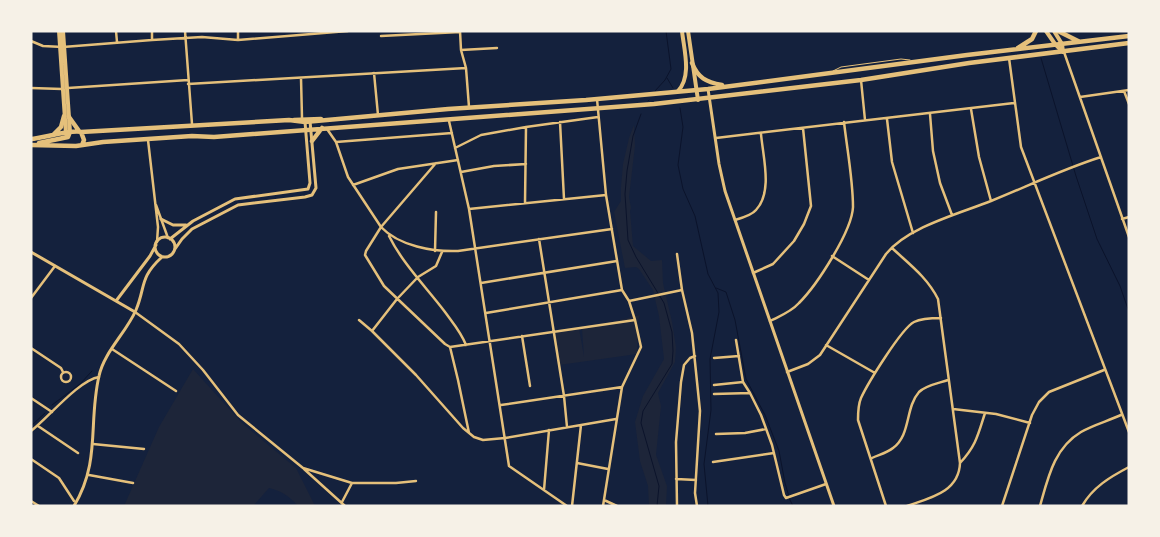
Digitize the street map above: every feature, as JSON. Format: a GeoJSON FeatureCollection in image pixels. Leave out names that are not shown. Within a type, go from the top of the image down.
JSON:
{"type":"FeatureCollection","features":[{"type":"Feature","properties":{"kind":"main road"},"geometry":{"type":"LineString","coordinates":[[59,31],[69,146]]}},
{"type":"Feature","properties":{"kind":"main road"},"geometry":{"type":"LineString","coordinates":[[61,47],[63,31]]}},
{"type":"Feature","properties":{"kind":"main road"},"geometry":{"type":"LineString","coordinates":[[678,92],[684,83],[686,73],[682,31]]}},
{"type":"Feature","properties":{"kind":"main road"},"geometry":{"type":"LineString","coordinates":[[688,31],[698,100]]}},
{"type":"Feature","properties":{"kind":"main road"},"geometry":{"type":"LineString","coordinates":[[1015,50],[1032,39],[1036,31]]}},
{"type":"Feature","properties":{"kind":"main road"},"geometry":{"type":"LineString","coordinates":[[1046,31],[1055,44],[1064,52]]}},
{"type":"Feature","properties":{"kind":"main road"},"geometry":{"type":"LineString","coordinates":[[1056,31],[1064,52]]}},
{"type":"Feature","properties":{"kind":"main road"},"geometry":{"type":"LineString","coordinates":[[1056,31],[1080,42]]}},
{"type":"Feature","properties":{"kind":"main road"},"geometry":{"type":"LineString","coordinates":[[33,144],[80,131],[193,127],[323,119],[678,92],[1129,36]]}},
{"type":"Feature","properties":{"kind":"main road"},"geometry":{"type":"LineString","coordinates":[[33,144],[69,146],[698,100],[861,80],[1008,58],[1129,43]]}},
{"type":"Feature","properties":{"kind":"main road"},"geometry":{"type":"LineString","coordinates":[[692,63],[703,80],[728,86]]}},
{"type":"Feature","properties":{"kind":"main road"},"geometry":{"type":"LineString","coordinates":[[66,117],[80,131],[84,140],[82,145]]}},
{"type":"Feature","properties":{"kind":"main road"},"geometry":{"type":"LineString","coordinates":[[53,135],[61,127],[66,117]]}},
{"type":"Feature","properties":{"kind":"main road"},"geometry":{"type":"LineString","coordinates":[[306,120],[323,119]]}},
{"type":"Feature","properties":{"kind":"main road"},"geometry":{"type":"LineString","coordinates":[[312,141],[324,128]]}},
{"type":"Feature","properties":{"kind":"main road"},"geometry":{"type":"LineString","coordinates":[[31,139],[67,134]]}},
{"type":"Feature","properties":{"kind":"street"},"geometry":{"type":"LineString","coordinates":[[116,31],[117,42]]}},
{"type":"Feature","properties":{"kind":"street"},"geometry":{"type":"LineString","coordinates":[[152,31],[152,40]]}},
{"type":"Feature","properties":{"kind":"street"},"geometry":{"type":"LineString","coordinates":[[185,31],[193,127]]}},
{"type":"Feature","properties":{"kind":"street"},"geometry":{"type":"LineString","coordinates":[[238,31],[238,40]]}},
{"type":"Feature","properties":{"kind":"street"},"geometry":{"type":"LineString","coordinates":[[279,31],[280,36]]}},
{"type":"Feature","properties":{"kind":"street"},"geometry":{"type":"LineString","coordinates":[[31,41],[43,46],[61,47],[186,38],[238,40],[348,31]]}},
{"type":"Feature","properties":{"kind":"street"},"geometry":{"type":"LineString","coordinates":[[382,36],[460,31],[461,50],[466,68],[469,108]]}},
{"type":"Feature","properties":{"kind":"street"},"geometry":{"type":"LineString","coordinates":[[461,50],[497,48]]}},
{"type":"Feature","properties":{"kind":"street"},"geometry":{"type":"LineString","coordinates":[[1064,52],[1129,237]]}},
{"type":"Feature","properties":{"kind":"street"},"geometry":{"type":"LineString","coordinates":[[1008,58],[1021,147],[1129,432]]}},
{"type":"Feature","properties":{"kind":"street"},"geometry":{"type":"LineString","coordinates":[[31,88],[302,78],[466,68]]}},
{"type":"Feature","properties":{"kind":"street"},"geometry":{"type":"LineString","coordinates":[[374,73],[378,115]]}},
{"type":"Feature","properties":{"kind":"street"},"geometry":{"type":"LineString","coordinates":[[148,140],[158,227],[157,252],[162,257],[169,257],[192,229],[238,205],[312,195],[316,188],[312,141],[306,120],[302,78]]}},
{"type":"Feature","properties":{"kind":"street"},"geometry":{"type":"LineString","coordinates":[[861,80],[865,120]]}},
{"type":"Feature","properties":{"kind":"street"},"geometry":{"type":"LineString","coordinates":[[708,89],[725,191],[834,506]]}},
{"type":"Feature","properties":{"kind":"street"},"geometry":{"type":"LineString","coordinates":[[1124,90],[1129,104]]}},
{"type":"Feature","properties":{"kind":"street"},"geometry":{"type":"LineString","coordinates":[[1080,98],[1129,90]]}},
{"type":"Feature","properties":{"kind":"street"},"geometry":{"type":"LineString","coordinates":[[597,99],[606,195],[622,290],[629,301],[641,347],[622,387],[603,506]]}},
{"type":"Feature","properties":{"kind":"street"},"geometry":{"type":"LineString","coordinates":[[716,138],[1014,103]]}},
{"type":"Feature","properties":{"kind":"street"},"geometry":{"type":"LineString","coordinates":[[971,109],[979,157],[991,201]]}},
{"type":"Feature","properties":{"kind":"street"},"geometry":{"type":"LineString","coordinates":[[930,114],[933,152],[940,183],[952,215]]}},
{"type":"Feature","properties":{"kind":"street"},"geometry":{"type":"LineString","coordinates":[[456,148],[481,135],[598,117]]}},
{"type":"Feature","properties":{"kind":"street"},"geometry":{"type":"LineString","coordinates":[[449,119],[476,248],[510,466],[568,506]]}},
{"type":"Feature","properties":{"kind":"street"},"geometry":{"type":"LineString","coordinates":[[887,119],[892,162],[913,233]]}},
{"type":"Feature","properties":{"kind":"street"},"geometry":{"type":"LineString","coordinates":[[560,122],[564,199]]}},
{"type":"Feature","properties":{"kind":"street"},"geometry":{"type":"LineString","coordinates":[[770,321],[799,304],[832,256],[850,222],[853,207],[844,122]]}},
{"type":"Feature","properties":{"kind":"street"},"geometry":{"type":"LineString","coordinates":[[525,202],[526,127]]}},
{"type":"Feature","properties":{"kind":"street"},"geometry":{"type":"LineString","coordinates":[[324,128],[336,142],[348,177],[388,235],[400,257],[418,277],[459,331],[466,345]]}},
{"type":"Feature","properties":{"kind":"street"},"geometry":{"type":"LineString","coordinates":[[753,273],[773,264],[794,242],[811,206],[803,128]]}},
{"type":"Feature","properties":{"kind":"street"},"geometry":{"type":"LineString","coordinates":[[116,301],[162,238],[169,238],[186,225],[235,199],[308,189],[310,183],[309,129]]}},
{"type":"Feature","properties":{"kind":"street"},"geometry":{"type":"LineString","coordinates":[[336,142],[452,133]]}},
{"type":"Feature","properties":{"kind":"street"},"geometry":{"type":"LineString","coordinates":[[735,220],[755,212],[764,200],[766,182],[760,134]]}},
{"type":"Feature","properties":{"kind":"street"},"geometry":{"type":"LineString","coordinates":[[787,372],[808,364],[820,355],[869,280],[900,240],[952,215],[991,201],[1070,167],[1101,157]]}},
{"type":"Feature","properties":{"kind":"street"},"geometry":{"type":"LineString","coordinates":[[353,185],[398,169],[458,160]]}},
{"type":"Feature","properties":{"kind":"street"},"geometry":{"type":"LineString","coordinates":[[436,163],[381,227],[365,254],[381,281],[397,299],[450,347],[469,434]]}},
{"type":"Feature","properties":{"kind":"street"},"geometry":{"type":"LineString","coordinates":[[461,172],[494,166],[527,164]]}},
{"type":"Feature","properties":{"kind":"street"},"geometry":{"type":"LineString","coordinates":[[469,209],[606,195]]}},
{"type":"Feature","properties":{"kind":"street"},"geometry":{"type":"LineString","coordinates":[[155,204],[169,238],[174,243],[175,249]]}},
{"type":"Feature","properties":{"kind":"street"},"geometry":{"type":"LineString","coordinates":[[435,251],[436,212]]}},
{"type":"Feature","properties":{"kind":"street"},"geometry":{"type":"LineString","coordinates":[[1122,219],[1129,217]]}},
{"type":"Feature","properties":{"kind":"street"},"geometry":{"type":"LineString","coordinates":[[161,219],[173,225],[186,225]]}},
{"type":"Feature","properties":{"kind":"street"},"geometry":{"type":"LineString","coordinates":[[388,235],[413,245],[442,252],[612,229]]}},
{"type":"Feature","properties":{"kind":"street"},"geometry":{"type":"LineString","coordinates":[[539,239],[564,396],[567,427]]}},
{"type":"Feature","properties":{"kind":"street"},"geometry":{"type":"LineString","coordinates":[[892,248],[932,286],[938,299],[960,463],[960,470],[956,479],[942,494],[908,506]]}},
{"type":"Feature","properties":{"kind":"street"},"geometry":{"type":"LineString","coordinates":[[31,252],[135,312],[179,344],[192,357],[238,415],[303,468],[345,506]]}},
{"type":"Feature","properties":{"kind":"street"},"geometry":{"type":"LineString","coordinates":[[372,331],[397,299],[418,277],[436,266],[442,252]]}},
{"type":"Feature","properties":{"kind":"street"},"geometry":{"type":"LineString","coordinates":[[677,254],[682,290],[692,333],[700,411],[695,493],[697,506]]}},
{"type":"Feature","properties":{"kind":"street"},"geometry":{"type":"LineString","coordinates":[[832,256],[869,280]]}},
{"type":"Feature","properties":{"kind":"street"},"geometry":{"type":"LineString","coordinates":[[74,503],[89,475],[98,377],[106,358],[135,312],[147,273],[162,257]]}},
{"type":"Feature","properties":{"kind":"street"},"geometry":{"type":"LineString","coordinates":[[480,283],[617,260]]}},
{"type":"Feature","properties":{"kind":"street"},"geometry":{"type":"LineString","coordinates":[[31,298],[56,266]]}},
{"type":"Feature","properties":{"kind":"street"},"geometry":{"type":"LineString","coordinates":[[486,313],[622,290]]}},
{"type":"Feature","properties":{"kind":"street"},"geometry":{"type":"LineString","coordinates":[[629,301],[682,290]]}},
{"type":"Feature","properties":{"kind":"street"},"geometry":{"type":"LineString","coordinates":[[886,506],[858,420],[858,408],[861,398],[875,373],[907,328],[925,318],[941,318]]}},
{"type":"Feature","properties":{"kind":"street"},"geometry":{"type":"LineString","coordinates":[[359,320],[416,375],[469,434],[483,440],[616,420]]}},
{"type":"Feature","properties":{"kind":"street"},"geometry":{"type":"LineString","coordinates":[[450,347],[635,320]]}},
{"type":"Feature","properties":{"kind":"street"},"geometry":{"type":"LineString","coordinates":[[522,336],[530,386]]}},
{"type":"Feature","properties":{"kind":"street"},"geometry":{"type":"LineString","coordinates":[[736,340],[743,382],[766,429],[784,496],[786,498],[826,484]]}},
{"type":"Feature","properties":{"kind":"street"},"geometry":{"type":"LineString","coordinates":[[826,345],[875,373]]}},
{"type":"Feature","properties":{"kind":"street"},"geometry":{"type":"LineString","coordinates":[[31,348],[61,368],[63,372]]}},
{"type":"Feature","properties":{"kind":"street"},"geometry":{"type":"LineString","coordinates":[[112,349],[176,391]]}},
{"type":"Feature","properties":{"kind":"street"},"geometry":{"type":"LineString","coordinates":[[677,506],[676,442],[681,382],[684,365],[690,358],[695,356]]}},
{"type":"Feature","properties":{"kind":"street"},"geometry":{"type":"LineString","coordinates":[[714,358],[739,356]]}},
{"type":"Feature","properties":{"kind":"street"},"geometry":{"type":"LineString","coordinates":[[1002,506],[1030,422],[1039,402],[1049,392],[1104,370]]}},
{"type":"Feature","properties":{"kind":"street"},"geometry":{"type":"LineString","coordinates":[[63,372],[71,373],[70,381],[62,380],[63,372]]}},
{"type":"Feature","properties":{"kind":"street"},"geometry":{"type":"LineString","coordinates":[[31,431],[82,385],[98,377]]}},
{"type":"Feature","properties":{"kind":"street"},"geometry":{"type":"LineString","coordinates":[[871,459],[893,448],[902,439],[912,406],[919,392],[948,380]]}},
{"type":"Feature","properties":{"kind":"street"},"geometry":{"type":"LineString","coordinates":[[714,385],[743,382]]}},
{"type":"Feature","properties":{"kind":"street"},"geometry":{"type":"LineString","coordinates":[[501,405],[622,387]]}},
{"type":"Feature","properties":{"kind":"street"},"geometry":{"type":"LineString","coordinates":[[714,394],[750,393]]}},
{"type":"Feature","properties":{"kind":"street"},"geometry":{"type":"LineString","coordinates":[[31,398],[52,412]]}},
{"type":"Feature","properties":{"kind":"street"},"geometry":{"type":"LineString","coordinates":[[952,409],[996,414],[1030,422]]}},
{"type":"Feature","properties":{"kind":"street"},"geometry":{"type":"LineString","coordinates":[[960,463],[971,451],[976,441],[985,413]]}},
{"type":"Feature","properties":{"kind":"street"},"geometry":{"type":"LineString","coordinates":[[1040,506],[1053,462],[1065,445],[1081,432],[1122,415]]}},
{"type":"Feature","properties":{"kind":"street"},"geometry":{"type":"LineString","coordinates":[[572,506],[581,425]]}},
{"type":"Feature","properties":{"kind":"street"},"geometry":{"type":"LineString","coordinates":[[38,426],[78,454]]}},
{"type":"Feature","properties":{"kind":"street"},"geometry":{"type":"LineString","coordinates":[[716,434],[745,433],[766,429]]}},
{"type":"Feature","properties":{"kind":"street"},"geometry":{"type":"LineString","coordinates":[[544,490],[549,430]]}},
{"type":"Feature","properties":{"kind":"street"},"geometry":{"type":"LineString","coordinates":[[93,444],[144,449]]}},
{"type":"Feature","properties":{"kind":"street"},"geometry":{"type":"LineString","coordinates":[[713,462],[774,453]]}},
{"type":"Feature","properties":{"kind":"street"},"geometry":{"type":"LineString","coordinates":[[31,460],[59,478],[74,503]]}},
{"type":"Feature","properties":{"kind":"street"},"geometry":{"type":"LineString","coordinates":[[577,463],[608,469]]}},
{"type":"Feature","properties":{"kind":"street"},"geometry":{"type":"LineString","coordinates":[[1082,506],[1097,486],[1129,467]]}},
{"type":"Feature","properties":{"kind":"street"},"geometry":{"type":"LineString","coordinates":[[303,468],[352,482],[396,483],[416,481]]}},
{"type":"Feature","properties":{"kind":"street"},"geometry":{"type":"LineString","coordinates":[[89,475],[133,483]]}},
{"type":"Feature","properties":{"kind":"street"},"geometry":{"type":"LineString","coordinates":[[676,479],[696,480]]}},
{"type":"Feature","properties":{"kind":"street"},"geometry":{"type":"LineString","coordinates":[[342,502],[352,482]]}},
{"type":"Feature","properties":{"kind":"street"},"geometry":{"type":"LineString","coordinates":[[31,500],[39,506]]}},
{"type":"Feature","properties":{"kind":"street"},"geometry":{"type":"LineString","coordinates":[[604,500],[616,506]]}},
{"type":"Feature","properties":{"kind":"shaded area"},"geometry":{"type":"Polygon","coordinates":[[[634,125],[635,146],[629,197],[633,246],[651,261],[662,260],[663,283],[676,347],[675,362],[658,393],[661,406],[656,455],[667,486],[666,506],[649,506],[648,486],[640,461],[635,422],[643,396],[664,359],[659,316],[653,290],[639,269],[636,267],[625,268],[614,212],[621,201],[623,164],[634,125]]]}},
{"type":"Feature","properties":{"kind":"shaded area"},"geometry":{"type":"Polygon","coordinates":[[[640,315],[638,320],[637,354],[559,365],[554,331],[579,328],[584,357],[582,329],[640,315]]]}},
{"type":"Feature","properties":{"kind":"shaded area"},"geometry":{"type":"Polygon","coordinates":[[[193,369],[242,423],[296,468],[315,506],[298,506],[285,494],[269,488],[253,506],[124,506],[159,427],[193,369]]]}},
{"type":"Feature","properties":{"kind":"waterway"},"geometry":{"type":"LineString","coordinates":[[655,91],[665,80],[671,69],[666,31]]}},
{"type":"Feature","properties":{"kind":"waterway"},"geometry":{"type":"LineString","coordinates":[[1041,58],[1097,239],[1120,286],[1129,312]]}},
{"type":"Feature","properties":{"kind":"waterway"},"geometry":{"type":"LineString","coordinates":[[667,78],[673,88]]}},
{"type":"Feature","properties":{"kind":"waterway"},"geometry":{"type":"LineString","coordinates":[[680,108],[683,127],[678,165],[683,189],[695,216],[708,274],[718,293],[719,312],[710,359],[711,410],[704,464],[708,506]]}},
{"type":"Feature","properties":{"kind":"waterway"},"geometry":{"type":"LineString","coordinates":[[641,114],[633,136],[627,171],[625,194],[628,240],[664,303],[672,332],[673,351],[672,364],[643,411],[641,423],[659,486],[657,506]]}},
{"type":"Feature","properties":{"kind":"waterway"},"geometry":{"type":"LineString","coordinates":[[716,288],[726,292],[735,320],[746,379],[765,415],[779,451],[785,483],[793,506]]}},
{"type":"Feature","properties":{"kind":"waterway"},"geometry":{"type":"LineString","coordinates":[[52,405],[80,384],[92,371]]}},
{"type":"Feature","properties":{"kind":"waterway"},"geometry":{"type":"LineString","coordinates":[[31,426],[45,413]]}}]}
